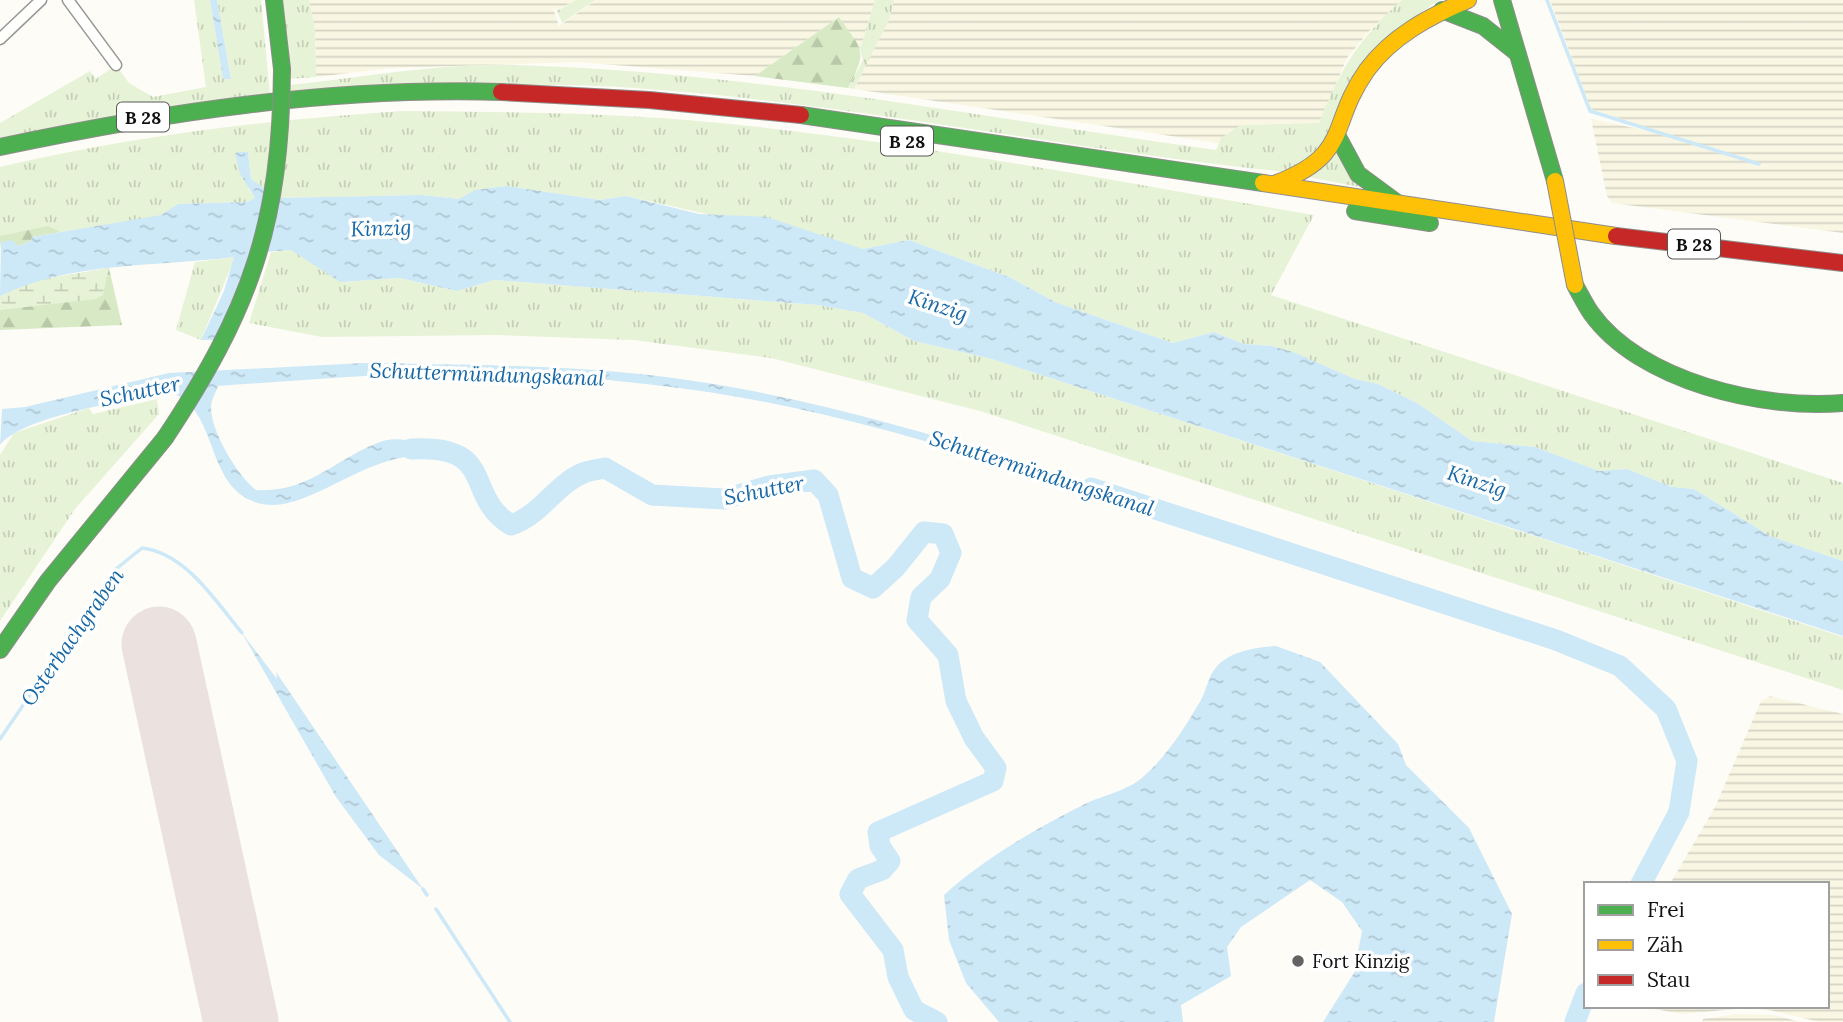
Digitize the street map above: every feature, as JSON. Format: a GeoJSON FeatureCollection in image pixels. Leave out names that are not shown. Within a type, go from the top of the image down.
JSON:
{"type":"FeatureCollection","features":[{"type":"Feature","properties":{"kind":"main road"},"geometry":{"type":"LineString","coordinates":[[0,650],[48,582],[165,438],[219,355],[253,279],[276,188],[281,145],[282,69],[274,0]]}},
{"type":"Feature","properties":{"kind":"main road"},"geometry":{"type":"LineString","coordinates":[[1272,185],[1316,167],[1338,137],[1350,100],[1373,64],[1410,29],[1446,5],[1468,0]]}},
{"type":"Feature","properties":{"kind":"main road"},"geometry":{"type":"LineString","coordinates":[[1502,0],[1555,181],[1575,285],[1583,306],[1619,344],[1705,386],[1750,400],[1787,405],[1824,407],[1843,403]]}},
{"type":"Feature","properties":{"kind":"main road"},"geometry":{"type":"LineString","coordinates":[[1446,5],[1486,26],[1518,54]]}},
{"type":"Feature","properties":{"kind":"main road","name":"B 28"},"geometry":{"type":"LineString","coordinates":[[0,147],[155,115],[289,99],[396,92],[563,93],[687,101],[830,116],[1272,185],[1843,263]]}},
{"type":"Feature","properties":{"kind":"main road","name":"B 28"},"geometry":{"type":"LineString","coordinates":[[0,160],[159,129],[293,111],[400,104],[565,104],[688,113],[831,129],[1465,229],[1843,272]]}},
{"type":"Feature","properties":{"kind":"main road"},"geometry":{"type":"LineString","coordinates":[[1338,137],[1358,174],[1398,203]]}},
{"type":"Feature","properties":{"kind":"main road"},"geometry":{"type":"LineString","coordinates":[[1824,270],[1843,279]]}},
{"type":"Feature","properties":{"kind":"street"},"geometry":{"type":"LineString","coordinates":[[0,39],[41,0]]}},
{"type":"Feature","properties":{"kind":"street"},"geometry":{"type":"LineString","coordinates":[[68,0],[116,65]]}},
{"type":"Feature","properties":{"kind":"shaded area"},"geometry":{"type":"Polygon","coordinates":[[[309,0],[576,0],[557,10],[553,8],[559,26],[596,0],[875,0],[860,49],[839,17],[755,76],[577,62],[391,68],[316,77],[315,28],[309,0]]]}},
{"type":"Feature","properties":{"kind":"shaded area"},"geometry":{"type":"Polygon","coordinates":[[[894,0],[1402,0],[1370,30],[1347,58],[1319,123],[1241,125],[1218,143],[854,89],[889,20],[894,0]]]}},
{"type":"Feature","properties":{"kind":"shaded area"},"geometry":{"type":"Polygon","coordinates":[[[1550,0],[1843,0],[1843,233],[1612,203],[1607,196],[1591,119],[1644,130],[1769,167],[1591,109],[1550,0]]]}},
{"type":"Feature","properties":{"kind":"shaded area"},"geometry":{"type":"Polygon","coordinates":[[[1770,696],[1843,714],[1843,1022],[1820,1022],[1769,1010],[1746,1008],[1829,1008],[1829,882],[1671,882],[1715,807],[1761,701],[1770,696]]]}},
{"type":"Feature","properties":{"kind":"shaded area"},"geometry":{"type":"Polygon","coordinates":[[[1649,1008],[1746,1008],[1682,1014],[1649,1008]]]}},
{"type":"Feature","properties":{"kind":"shaded area"},"geometry":{"type":"Polygon","coordinates":[[[1737,1014],[1774,1015],[1800,1022],[1702,1022],[1703,1019],[1737,1014]]]}},
{"type":"Feature","properties":{"kind":"green space"},"geometry":{"type":"Polygon","coordinates":[[[194,0],[210,0],[223,79],[231,78],[217,0],[261,0],[270,94],[0,139],[0,123],[90,71],[96,79],[116,65],[129,83],[153,97],[206,87],[194,0]]]}},
{"type":"Feature","properties":{"kind":"green space"},"geometry":{"type":"Polygon","coordinates":[[[282,0],[309,0],[315,28],[316,77],[290,79],[282,0]]]}},
{"type":"Feature","properties":{"kind":"green space"},"geometry":{"type":"Polygon","coordinates":[[[576,0],[595,0],[562,23],[557,11],[576,0]]]}},
{"type":"Feature","properties":{"kind":"green space"},"geometry":{"type":"Polygon","coordinates":[[[875,0],[894,0],[889,20],[854,89],[848,88],[863,60],[860,49],[875,0]]]}},
{"type":"Feature","properties":{"kind":"green space"},"geometry":{"type":"Polygon","coordinates":[[[1402,0],[1439,0],[1404,25],[1320,153],[1286,172],[1123,152],[798,104],[635,88],[506,85],[290,92],[290,85],[460,66],[517,65],[605,69],[868,98],[1216,150],[1221,138],[1241,125],[1319,123],[1352,56],[1373,28],[1402,0]]]}},
{"type":"Feature","properties":{"kind":"green space"},"geometry":{"type":"Polygon","coordinates":[[[839,17],[860,51],[858,65],[848,88],[755,76],[839,17]]]}},
{"type":"Feature","properties":{"kind":"green space"},"geometry":{"type":"Polygon","coordinates":[[[402,111],[616,115],[766,128],[1001,161],[1314,215],[1271,295],[1843,483],[1843,561],[1770,536],[1694,489],[1672,487],[1627,469],[1599,471],[1535,447],[1472,441],[1417,403],[1378,384],[1355,379],[1292,352],[1272,346],[1244,344],[1214,332],[1173,343],[1057,303],[1009,277],[909,240],[864,249],[626,196],[600,200],[506,186],[476,190],[460,199],[422,195],[278,198],[251,179],[248,152],[241,152],[249,190],[256,198],[247,202],[178,204],[162,215],[142,219],[61,232],[47,227],[0,236],[0,167],[149,138],[300,119],[402,111]]]}},
{"type":"Feature","properties":{"kind":"green space"},"geometry":{"type":"Polygon","coordinates":[[[1336,148],[1365,188],[1308,177],[1336,148]]]}},
{"type":"Feature","properties":{"kind":"green space"},"geometry":{"type":"Polygon","coordinates":[[[48,226],[61,232],[32,237],[31,241],[18,246],[1,242],[0,249],[0,236],[48,226]]]}},
{"type":"Feature","properties":{"kind":"green space"},"geometry":{"type":"Polygon","coordinates":[[[291,250],[341,282],[400,278],[457,291],[494,280],[818,305],[863,313],[914,341],[992,359],[1843,637],[1843,690],[980,411],[771,358],[633,340],[497,335],[322,337],[249,323],[271,252],[291,250]]]}},
{"type":"Feature","properties":{"kind":"green space"},"geometry":{"type":"Polygon","coordinates":[[[235,257],[201,340],[176,330],[195,262],[235,257]]]}},
{"type":"Feature","properties":{"kind":"green space"},"geometry":{"type":"Polygon","coordinates":[[[109,268],[122,325],[0,330],[0,296],[28,282],[109,268]]]}},
{"type":"Feature","properties":{"kind":"green space"},"geometry":{"type":"Polygon","coordinates":[[[109,268],[103,295],[96,299],[0,310],[0,296],[28,282],[109,268]]]}},
{"type":"Feature","properties":{"kind":"green space"},"geometry":{"type":"Polygon","coordinates":[[[157,399],[159,414],[75,509],[0,621],[0,455],[14,433],[89,408],[93,414],[157,399]]]}},
{"type":"Feature","properties":{"kind":"water"},"geometry":{"type":"Polygon","coordinates":[[[210,0],[217,0],[231,79],[223,79],[210,0]]]}},
{"type":"Feature","properties":{"kind":"water","name":"Kinzig"},"geometry":{"type":"Polygon","coordinates":[[[248,152],[251,179],[278,198],[422,195],[459,199],[475,190],[506,186],[600,200],[626,196],[699,214],[767,217],[863,249],[909,240],[1009,277],[1057,303],[1173,343],[1214,332],[1244,344],[1272,346],[1293,352],[1355,379],[1378,384],[1417,403],[1472,441],[1535,447],[1599,471],[1627,469],[1672,487],[1694,489],[1770,536],[1843,561],[1843,636],[992,359],[914,341],[863,313],[818,305],[494,280],[457,291],[400,278],[340,282],[291,250],[251,253],[215,340],[201,340],[224,291],[234,257],[85,271],[28,285],[0,296],[1,242],[12,240],[18,246],[31,241],[32,237],[161,215],[178,204],[247,202],[255,198],[240,174],[235,153],[248,152]]]}},
{"type":"Feature","properties":{"kind":"water"},"geometry":{"type":"Polygon","coordinates":[[[364,363],[591,370],[724,386],[894,424],[1117,492],[1114,499],[906,436],[801,409],[694,390],[526,374],[424,373],[218,386],[211,407],[215,428],[233,464],[256,490],[292,486],[308,480],[383,441],[403,439],[438,444],[433,457],[407,457],[383,463],[313,494],[291,502],[270,505],[250,500],[236,490],[225,476],[195,411],[184,399],[168,392],[53,418],[12,435],[0,445],[2,409],[25,407],[169,373],[364,363]]]}},
{"type":"Feature","properties":{"kind":"water"},"geometry":{"type":"Polygon","coordinates":[[[242,633],[277,679],[276,672],[423,889],[379,855],[336,797],[242,633]]]}},
{"type":"Feature","properties":{"kind":"water"},"geometry":{"type":"Polygon","coordinates":[[[1276,646],[1320,662],[1398,744],[1406,765],[1469,828],[1512,914],[1494,1022],[1323,1022],[1354,973],[1362,931],[1342,902],[1310,880],[1241,927],[1227,947],[1231,976],[1181,1005],[1183,1022],[999,1022],[966,983],[949,940],[944,895],[994,856],[1031,833],[1087,803],[1138,781],[1153,768],[1176,740],[1201,700],[1212,673],[1220,664],[1242,652],[1276,646]]]}},
{"type":"Feature","properties":{"kind":"waterway"},"geometry":{"type":"LineString","coordinates":[[1547,0],[1590,111],[1759,164]]}},
{"type":"Feature","properties":{"kind":"waterway","name":"Schutter"},"geometry":{"type":"LineString","coordinates":[[411,449],[438,450],[457,455],[468,463],[496,513],[511,525],[531,515],[573,478],[605,468],[652,495],[724,499],[769,486],[814,480],[828,495],[852,578],[873,588],[896,567],[924,532],[943,534],[951,553],[940,579],[921,597],[917,620],[948,655],[956,701],[974,738],[996,768],[993,781],[878,832],[880,846],[890,861],[882,870],[858,879],[850,894],[893,950],[898,977],[914,1010],[937,1022]]}},
{"type":"Feature","properties":{"kind":"waterway","name":"Schuttermündungskanal"},"geometry":{"type":"LineString","coordinates":[[1091,488],[1556,640],[1620,666],[1666,709],[1687,761],[1679,812],[1642,882]]}},
{"type":"Feature","properties":{"kind":"waterway","name":"Osterbachgraben"},"geometry":{"type":"LineString","coordinates":[[0,739],[116,569],[142,548],[173,559],[186,569],[211,594],[242,633]]}},
{"type":"Feature","properties":{"kind":"waterway","name":"Osterbachgraben"},"geometry":{"type":"LineString","coordinates":[[423,889],[427,895]]}},
{"type":"Feature","properties":{"kind":"waterway","name":"Osterbachgraben"},"geometry":{"type":"LineString","coordinates":[[436,909],[510,1022]]}},
{"type":"Feature","properties":{"kind":"waterway","name":"Schuttermündungskanal"},"geometry":{"type":"LineString","coordinates":[[1575,1022],[1584,998]]}},
{"type":"Feature","properties":{"kind":"runway"},"geometry":{"type":"LineString","coordinates":[[159,644],[241,1022]]}},
{"type":"Feature","properties":{"kind":"traffic: fast"},"geometry":{"type":"LineString","coordinates":[[274,0],[282,69]]}},
{"type":"Feature","properties":{"kind":"traffic: fast"},"geometry":{"type":"LineString","coordinates":[[1502,0],[1555,181]]}},
{"type":"Feature","properties":{"kind":"traffic: fast"},"geometry":{"type":"LineString","coordinates":[[1442,10],[1483,26],[1517,53]]}},
{"type":"Feature","properties":{"kind":"traffic: fast"},"geometry":{"type":"LineString","coordinates":[[165,438],[219,348],[255,264],[267,220],[275,174],[282,69]]}},
{"type":"Feature","properties":{"kind":"traffic: fast"},"geometry":{"type":"LineString","coordinates":[[0,147],[124,123],[249,104],[374,94],[501,92]]}},
{"type":"Feature","properties":{"kind":"traffic: fast"},"geometry":{"type":"LineString","coordinates":[[801,115],[1263,183]]}},
{"type":"Feature","properties":{"kind":"traffic: fast"},"geometry":{"type":"LineString","coordinates":[[1338,137],[1358,174],[1396,202]]}},
{"type":"Feature","properties":{"kind":"traffic: fast"},"geometry":{"type":"LineString","coordinates":[[1355,211],[1430,223]]}},
{"type":"Feature","properties":{"kind":"traffic: fast"},"geometry":{"type":"LineString","coordinates":[[1575,285],[1591,313],[1613,337],[1640,357],[1671,374],[1741,396],[1777,402],[1843,403]]}},
{"type":"Feature","properties":{"kind":"traffic: fast"},"geometry":{"type":"LineString","coordinates":[[0,650],[48,581],[165,438]]}},
{"type":"Feature","properties":{"kind":"traffic: slow"},"geometry":{"type":"LineString","coordinates":[[1277,183],[1301,172],[1328,149],[1355,89],[1367,70],[1388,47],[1426,20],[1468,0]]}},
{"type":"Feature","properties":{"kind":"traffic: slow"},"geometry":{"type":"LineString","coordinates":[[1555,181],[1575,285]]}},
{"type":"Feature","properties":{"kind":"traffic: slow"},"geometry":{"type":"LineString","coordinates":[[1263,183],[1616,236]]}},
{"type":"Feature","properties":{"kind":"traffic: jam"},"geometry":{"type":"LineString","coordinates":[[501,92],[649,100],[801,115]]}},
{"type":"Feature","properties":{"kind":"traffic: jam"},"geometry":{"type":"LineString","coordinates":[[1616,236],[1843,263]]}},
{"type":"Feature","properties":{"kind":"place","name":"Fort Kinzig"},"geometry":{"type":"Point","coordinates":[1298,961]}}]}
